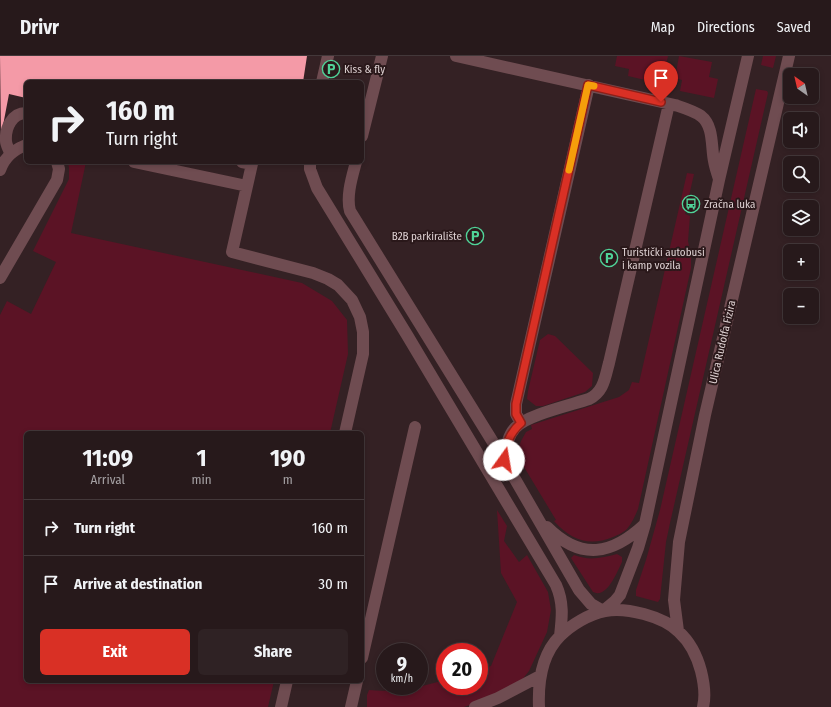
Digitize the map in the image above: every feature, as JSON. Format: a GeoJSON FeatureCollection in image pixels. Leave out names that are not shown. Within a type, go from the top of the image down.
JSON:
{"type":"FeatureCollection","features":[{"type":"Feature","properties":{"kind":"street"},"geometry":{"type":"LineString","coordinates":[[322,80],[328,56]]}},
{"type":"Feature","properties":{"kind":"street"},"geometry":{"type":"LineString","coordinates":[[364,128],[382,56]]}},
{"type":"Feature","properties":{"kind":"street"},"geometry":{"type":"LineString","coordinates":[[456,56],[669,104],[693,112],[703,117],[708,124],[711,134],[714,161],[719,180]]}},
{"type":"Feature","properties":{"kind":"street"},"geometry":{"type":"LineString","coordinates":[[539,707],[540,676],[551,648],[560,636],[580,621],[603,611],[615,601],[620,595],[638,548],[645,524],[719,180],[748,56]]}},
{"type":"Feature","properties":{"kind":"street","name":"Ulica Rudolfa Fizira"},"geometry":{"type":"LineString","coordinates":[[678,631],[674,600],[679,542],[705,415],[790,56]]}},
{"type":"Feature","properties":{"kind":"street"},"geometry":{"type":"LineString","coordinates":[[521,423],[516,414],[516,404],[588,85]]}},
{"type":"Feature","properties":{"kind":"street"},"geometry":{"type":"LineString","coordinates":[[504,460],[509,438],[515,428],[521,423],[534,417],[595,397],[602,390],[669,104]]}},
{"type":"Feature","properties":{"kind":"street"},"geometry":{"type":"LineString","coordinates":[[10,153],[6,142],[10,122],[16,116],[24,114]]}},
{"type":"Feature","properties":{"kind":"street"},"geometry":{"type":"LineString","coordinates":[[0,170],[3,162],[10,153],[24,146]]}},
{"type":"Feature","properties":{"kind":"street"},"geometry":{"type":"LineString","coordinates":[[0,278],[57,180],[59,169],[58,164]]}},
{"type":"Feature","properties":{"kind":"street"},"geometry":{"type":"LineString","coordinates":[[143,164],[247,186]]}},
{"type":"Feature","properties":{"kind":"street"},"geometry":{"type":"LineString","coordinates":[[252,164],[232,252],[313,273],[328,279],[338,285],[352,300],[360,317],[363,332],[363,354],[345,431]]}},
{"type":"Feature","properties":{"kind":"street"},"geometry":{"type":"LineString","coordinates":[[310,164],[310,169],[317,188],[407,335],[556,585],[560,593],[563,615],[560,636]]}},
{"type":"Feature","properties":{"kind":"street"},"geometry":{"type":"LineString","coordinates":[[356,164],[349,195],[348,204],[350,211],[504,460],[579,590],[592,604],[603,611],[622,610],[648,615],[664,621],[678,631],[690,645],[698,662],[703,680],[705,700],[703,707]]}},
{"type":"Feature","properties":{"kind":"street"},"geometry":{"type":"LineString","coordinates":[[364,649],[415,426]]}},
{"type":"Feature","properties":{"kind":"street"},"geometry":{"type":"LineString","coordinates":[[538,517],[555,536],[578,548],[588,550],[608,548],[617,544],[645,524]]}},
{"type":"Feature","properties":{"kind":"street"},"geometry":{"type":"LineString","coordinates":[[475,707],[498,698],[540,676]]}},
{"type":"Feature","properties":{"kind":"street"},"geometry":{"type":"LineString","coordinates":[[280,707],[286,683]]}},
{"type":"Feature","properties":{"kind":"street"},"geometry":{"type":"LineString","coordinates":[[351,707],[357,683]]}},
{"type":"Feature","properties":{"kind":"shaded area"},"geometry":{"type":"Polygon","coordinates":[[[617,56],[668,56],[664,74],[647,70],[645,80],[628,76],[629,69],[615,66],[617,56]]]}},
{"type":"Feature","properties":{"kind":"shaded area"},"geometry":{"type":"Polygon","coordinates":[[[679,56],[712,62],[709,77],[718,79],[714,98],[680,91],[682,80],[675,78],[679,56]]]}},
{"type":"Feature","properties":{"kind":"shaded area"},"geometry":{"type":"Polygon","coordinates":[[[763,56],[776,56],[773,68],[761,65],[763,56]]]}},
{"type":"Feature","properties":{"kind":"shaded area"},"geometry":{"type":"Polygon","coordinates":[[[756,89],[767,91],[768,93],[670,523],[666,542],[660,599],[658,602],[636,596],[636,590],[660,510],[756,89]]]}},
{"type":"Feature","properties":{"kind":"shaded area"},"geometry":{"type":"Polygon","coordinates":[[[68,164],[86,164],[71,233],[302,283],[332,301],[347,320],[348,354],[330,431],[24,431],[24,683],[274,683],[268,707],[0,707],[0,315],[7,301],[31,314],[56,262],[33,251],[69,179],[68,164]]]}},
{"type":"Feature","properties":{"kind":"shaded area"},"geometry":{"type":"Polygon","coordinates":[[[687,173],[694,174],[685,214],[690,216],[688,241],[691,256],[691,268],[638,509],[629,527],[621,533],[604,540],[581,540],[567,533],[554,521],[556,520],[521,462],[519,447],[526,432],[532,429],[531,425],[619,397],[629,390],[632,382],[639,383],[687,173]]]}},
{"type":"Feature","properties":{"kind":"shaded area"},"geometry":{"type":"Polygon","coordinates":[[[548,334],[555,336],[593,373],[592,386],[585,392],[543,406],[536,406],[527,399],[528,391],[540,340],[548,334]]]}},
{"type":"Feature","properties":{"kind":"shaded area"},"geometry":{"type":"Polygon","coordinates":[[[497,510],[507,526],[504,541],[519,562],[527,555],[548,592],[551,610],[547,632],[529,671],[521,681],[491,698],[464,707],[367,707],[367,695],[369,690],[376,691],[376,695],[428,695],[428,685],[436,682],[436,695],[488,695],[488,667],[491,666],[517,602],[501,573],[497,510]]]}},
{"type":"Feature","properties":{"kind":"shaded area"},"geometry":{"type":"Polygon","coordinates":[[[617,554],[622,557],[622,562],[611,583],[603,592],[598,593],[593,592],[571,558],[574,555],[585,558],[601,558],[617,554]]]}},
{"type":"Feature","properties":{"kind":"building"},"geometry":{"type":"Polygon","coordinates":[[[0,56],[307,56],[303,80],[24,80],[24,98],[9,94],[1,136],[0,56]]]}},
{"type":"Feature","properties":{"kind":"slow traffic"},"geometry":{"type":"LineString","coordinates":[[569,170],[588,85],[594,86]]}},
{"type":"Feature","properties":{"kind":"place","name":"Kiss & fly"},"geometry":{"type":"Point","coordinates":[331,69]}},
{"type":"Feature","properties":{"kind":"place","name":"Zračna luka"},"geometry":{"type":"Point","coordinates":[691,204]}},
{"type":"Feature","properties":{"kind":"place","name":"B2B parkiralište"},"geometry":{"type":"Point","coordinates":[475,236]}},
{"type":"Feature","properties":{"kind":"place","name":"Turistički autobusi i kamp vozila"},"geometry":{"type":"Point","coordinates":[609,258]}},
{"type":"Feature","properties":{"kind":"route"},"geometry":{"type":"LineString","coordinates":[[504,460],[509,438],[515,428],[521,423],[516,414],[516,404],[588,85],[661,102]]}}]}
